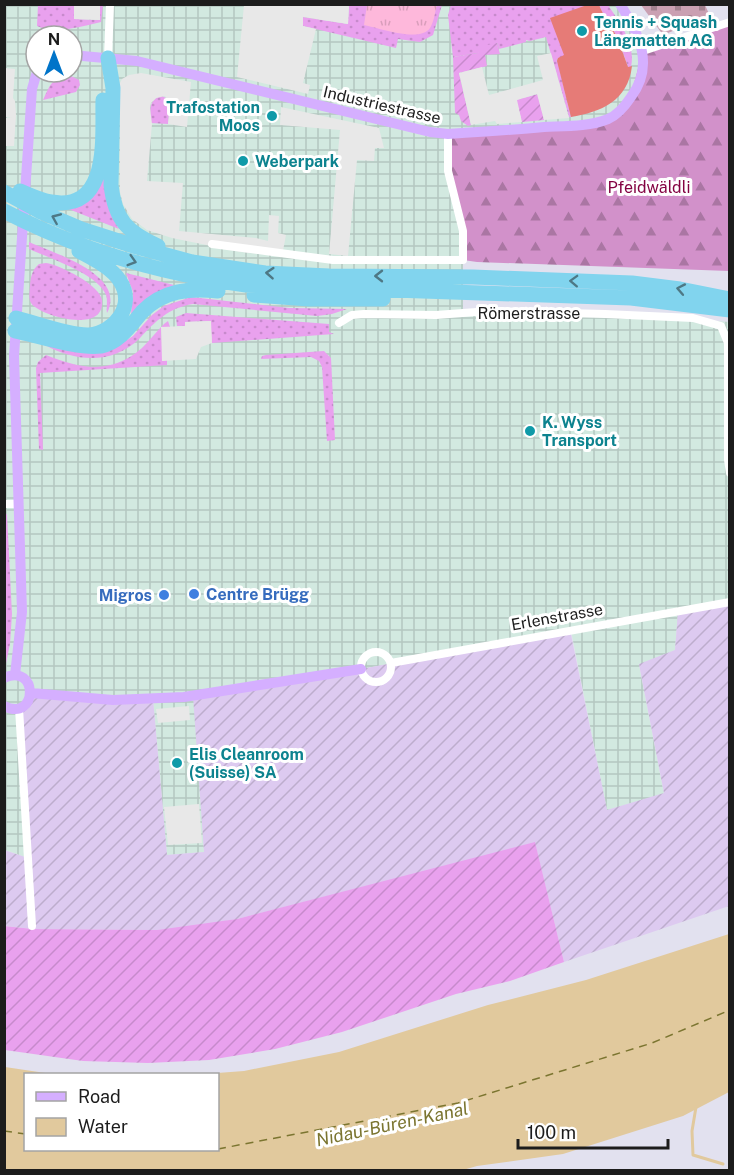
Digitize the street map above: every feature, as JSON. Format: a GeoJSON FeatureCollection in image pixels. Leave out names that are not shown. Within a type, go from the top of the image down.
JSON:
{"type":"FeatureCollection","features":[{"type":"Feature","properties":{"kind":"highway"},"geometry":{"type":"LineString","coordinates":[[4,186],[54,203],[74,200],[88,191],[97,179],[102,161],[103,100],[108,58]]}},
{"type":"Feature","properties":{"kind":"highway"},"geometry":{"type":"LineString","coordinates":[[108,58],[113,88],[111,185],[116,209],[120,218],[133,233],[192,262]]}},
{"type":"Feature","properties":{"kind":"highway"},"geometry":{"type":"LineString","coordinates":[[4,192],[39,211],[81,229],[192,262],[265,273],[474,277],[632,290],[729,310]]}},
{"type":"Feature","properties":{"kind":"highway"},"geometry":{"type":"LineString","coordinates":[[4,211],[75,242],[129,261],[221,282],[246,285],[459,292],[680,289],[729,299]]}},
{"type":"Feature","properties":{"kind":"highway"},"geometry":{"type":"LineString","coordinates":[[38,226],[102,264],[115,276],[123,288],[125,304],[112,327],[102,333],[92,335],[64,336]]}},
{"type":"Feature","properties":{"kind":"highway"},"geometry":{"type":"LineString","coordinates":[[16,324],[64,336],[89,347],[111,343],[120,337],[156,300],[188,289],[331,300],[363,300],[459,292]]}},
{"type":"Feature","properties":{"kind":"main road","name":"Industriestrasse"},"geometry":{"type":"LineString","coordinates":[[84,56],[145,63],[402,126],[448,134],[576,125],[608,119],[621,110],[636,91],[642,75],[643,51],[637,32],[620,4]]}},
{"type":"Feature","properties":{"kind":"main road"},"geometry":{"type":"LineString","coordinates":[[4,706],[19,708],[27,704],[31,693],[27,681],[10,677],[22,612],[16,429],[16,324],[33,84]]}},
{"type":"Feature","properties":{"kind":"main road"},"geometry":{"type":"LineString","coordinates":[[31,693],[113,700],[184,697],[361,669]]}},
{"type":"Feature","properties":{"kind":"street"},"geometry":{"type":"LineString","coordinates":[[108,58],[110,4]]}},
{"type":"Feature","properties":{"kind":"street"},"geometry":{"type":"LineString","coordinates":[[643,51],[729,22]]}},
{"type":"Feature","properties":{"kind":"street"},"geometry":{"type":"LineString","coordinates":[[212,244],[333,260],[463,260],[463,231],[448,171],[448,134]]}},
{"type":"Feature","properties":{"kind":"street","name":"Römerstrasse"},"geometry":{"type":"LineString","coordinates":[[339,323],[352,315],[364,314],[436,315],[524,311],[685,318],[721,326],[728,343],[729,473]]}},
{"type":"Feature","properties":{"kind":"street"},"geometry":{"type":"LineString","coordinates":[[4,504],[18,504]]}},
{"type":"Feature","properties":{"kind":"street","name":"Erlenstrasse"},"geometry":{"type":"LineString","coordinates":[[391,663],[729,602]]}},
{"type":"Feature","properties":{"kind":"street"},"geometry":{"type":"LineString","coordinates":[[374,652],[386,656],[391,663],[390,673],[379,682],[365,678],[361,669],[363,660],[374,652]]}},
{"type":"Feature","properties":{"kind":"street"},"geometry":{"type":"LineString","coordinates":[[19,708],[32,926]]}},
{"type":"Feature","properties":{"kind":"shaded area"},"geometry":{"type":"Polygon","coordinates":[[[4,5],[620,5],[643,51],[629,101],[463,231],[463,313],[667,316],[720,325],[718,321],[729,322],[729,602],[678,612],[675,650],[639,665],[664,794],[607,810],[571,631],[194,696],[204,852],[167,855],[153,699],[28,858],[5,850],[4,5]]]}},
{"type":"Feature","properties":{"kind":"shaded area"},"geometry":{"type":"Polygon","coordinates":[[[38,5],[74,5],[74,19],[99,20],[100,5],[103,5],[101,22],[84,26],[37,24],[38,5]]]}},
{"type":"Feature","properties":{"kind":"shaded area"},"geometry":{"type":"Polygon","coordinates":[[[74,5],[100,5],[100,20],[74,19],[74,5]]]}},
{"type":"Feature","properties":{"kind":"shaded area"},"geometry":{"type":"Polygon","coordinates":[[[244,5],[349,5],[348,24],[303,17],[303,26],[316,29],[303,83],[310,85],[308,94],[237,77],[244,5]]]}},
{"type":"Feature","properties":{"kind":"shaded area"},"geometry":{"type":"Polygon","coordinates":[[[349,5],[442,5],[433,35],[420,42],[398,39],[396,48],[303,26],[303,17],[348,24],[349,5]]]}},
{"type":"Feature","properties":{"kind":"shaded area"},"geometry":{"type":"Polygon","coordinates":[[[451,5],[588,5],[564,56],[557,59],[571,117],[569,117],[546,37],[526,40],[526,42],[499,49],[497,43],[478,53],[453,57],[448,15],[451,5]]]}},
{"type":"Feature","properties":{"kind":"shaded area"},"geometry":{"type":"Polygon","coordinates":[[[587,5],[599,5],[621,43],[628,67],[632,66],[625,88],[611,103],[593,112],[571,117],[557,61],[564,55],[550,18],[587,5]]]}},
{"type":"Feature","properties":{"kind":"shaded area"},"geometry":{"type":"Polygon","coordinates":[[[599,5],[608,5],[626,34],[631,50],[631,67],[628,67],[621,43],[599,5]]]}},
{"type":"Feature","properties":{"kind":"shaded area"},"geometry":{"type":"Polygon","coordinates":[[[497,43],[500,54],[485,55],[487,66],[459,73],[471,125],[468,126],[455,113],[453,57],[478,53],[482,46],[497,43]]]}},
{"type":"Feature","properties":{"kind":"shaded area"},"geometry":{"type":"Polygon","coordinates":[[[551,53],[569,118],[544,120],[537,94],[517,100],[522,122],[497,124],[495,121],[471,125],[459,73],[482,67],[489,95],[543,80],[537,56],[551,53]]]}},
{"type":"Feature","properties":{"kind":"shaded area"},"geometry":{"type":"Polygon","coordinates":[[[5,68],[15,69],[14,146],[5,146],[5,118],[12,118],[5,117],[5,68]]]}},
{"type":"Feature","properties":{"kind":"shaded area"},"geometry":{"type":"Polygon","coordinates":[[[141,73],[191,82],[187,127],[168,124],[171,103],[165,96],[156,98],[150,108],[152,124],[147,181],[183,183],[179,231],[268,241],[269,215],[279,216],[278,233],[286,235],[282,256],[241,252],[172,238],[147,230],[132,219],[123,204],[120,192],[120,83],[129,75],[141,73]]]}},
{"type":"Feature","properties":{"kind":"shaded area"},"geometry":{"type":"Polygon","coordinates":[[[52,84],[80,85],[76,92],[43,100],[52,84]]]}},
{"type":"Feature","properties":{"kind":"shaded area"},"geometry":{"type":"Polygon","coordinates":[[[538,94],[544,120],[522,122],[516,100],[538,94]]]}},
{"type":"Feature","properties":{"kind":"shaded area"},"geometry":{"type":"Polygon","coordinates":[[[162,96],[170,100],[168,124],[151,123],[152,103],[162,96]]]}},
{"type":"Feature","properties":{"kind":"shaded area"},"geometry":{"type":"Polygon","coordinates":[[[281,107],[379,128],[384,148],[375,148],[374,161],[357,160],[348,256],[329,254],[340,130],[280,125],[281,107]]]}},
{"type":"Feature","properties":{"kind":"shaded area"},"geometry":{"type":"Polygon","coordinates":[[[105,172],[109,208],[119,229],[66,208],[105,172]]]}},
{"type":"Feature","properties":{"kind":"shaded area"},"geometry":{"type":"Polygon","coordinates":[[[29,242],[71,260],[98,277],[107,288],[110,300],[107,313],[106,295],[101,287],[72,268],[29,249],[29,242]]]}},
{"type":"Feature","properties":{"kind":"shaded area"},"geometry":{"type":"Polygon","coordinates":[[[46,263],[87,282],[100,294],[102,300],[100,311],[94,317],[71,320],[46,313],[31,303],[29,294],[33,271],[39,264],[46,263]]]}},
{"type":"Feature","properties":{"kind":"shaded area"},"geometry":{"type":"Polygon","coordinates":[[[126,273],[174,285],[131,314],[133,292],[126,273]]]}},
{"type":"Feature","properties":{"kind":"shaded area"},"geometry":{"type":"Polygon","coordinates":[[[191,297],[289,308],[347,309],[317,316],[193,304],[169,312],[129,347],[106,357],[69,355],[45,345],[118,346],[133,336],[152,315],[164,306],[191,297]]]}},
{"type":"Feature","properties":{"kind":"shaded area"},"geometry":{"type":"Polygon","coordinates":[[[186,313],[329,324],[329,332],[334,334],[212,343],[210,321],[185,322],[186,326],[177,326],[176,317],[186,313]]]}},
{"type":"Feature","properties":{"kind":"shaded area"},"geometry":{"type":"Polygon","coordinates":[[[168,321],[170,327],[161,327],[164,324],[168,321]]]}},
{"type":"Feature","properties":{"kind":"shaded area"},"geometry":{"type":"Polygon","coordinates":[[[211,321],[212,343],[201,347],[196,359],[162,361],[161,327],[185,326],[185,322],[211,321]]]}},
{"type":"Feature","properties":{"kind":"shaded area"},"geometry":{"type":"Polygon","coordinates":[[[161,327],[163,361],[167,360],[167,365],[40,373],[43,450],[39,449],[36,368],[38,362],[46,355],[71,364],[107,366],[130,357],[142,348],[161,327]]]}},
{"type":"Feature","properties":{"kind":"shaded area"},"geometry":{"type":"Polygon","coordinates":[[[324,351],[331,358],[335,440],[327,441],[322,367],[319,361],[311,357],[261,359],[266,355],[324,351]]]}},
{"type":"Feature","properties":{"kind":"shaded area"},"geometry":{"type":"Polygon","coordinates":[[[5,512],[12,614],[10,644],[5,668],[5,512]]]}},
{"type":"Feature","properties":{"kind":"shaded area"},"geometry":{"type":"Polygon","coordinates":[[[729,602],[729,906],[564,962],[535,843],[237,919],[192,927],[157,930],[33,929],[5,926],[4,850],[28,858],[19,708],[31,693],[153,699],[167,855],[204,852],[193,696],[361,669],[570,630],[607,810],[664,793],[639,664],[675,650],[678,612],[729,602]]]}},
{"type":"Feature","properties":{"kind":"shaded area"},"geometry":{"type":"Polygon","coordinates":[[[189,706],[190,720],[158,723],[156,709],[189,706]]]}},
{"type":"Feature","properties":{"kind":"shaded area"},"geometry":{"type":"Polygon","coordinates":[[[199,804],[202,843],[168,845],[164,807],[199,804]]]}},
{"type":"Feature","properties":{"kind":"shaded area"},"geometry":{"type":"Polygon","coordinates":[[[535,842],[564,962],[510,981],[456,994],[342,1032],[275,1049],[209,1060],[148,1063],[83,1061],[5,1050],[4,926],[33,929],[157,930],[237,919],[535,842]]]}},
{"type":"Feature","properties":{"kind":"green space"},"geometry":{"type":"Polygon","coordinates":[[[367,4],[437,5],[430,28],[418,34],[409,34],[364,25],[367,4]]]}},
{"type":"Feature","properties":{"kind":"green space"},"geometry":{"type":"Polygon","coordinates":[[[641,5],[705,5],[710,16],[663,35],[641,5]]]}},
{"type":"Feature","properties":{"kind":"green space","name":"Pfeidwäldli"},"geometry":{"type":"Polygon","coordinates":[[[729,22],[729,271],[463,260],[463,231],[448,171],[448,134],[608,119],[629,101],[643,51],[729,22]]]}},
{"type":"Feature","properties":{"kind":"water","name":"Nidau-Büren-Kanal"},"geometry":{"type":"Polygon","coordinates":[[[729,934],[729,1092],[683,1116],[563,1154],[463,1170],[5,1170],[5,1067],[45,1073],[24,1073],[24,1151],[219,1151],[217,1073],[244,1071],[339,1052],[488,1005],[586,980],[729,934]]]}},
{"type":"Feature","properties":{"kind":"waterway"},"geometry":{"type":"LineString","coordinates":[[696,1107],[692,1131],[693,1155],[723,1164]]}},
{"type":"Feature","properties":{"kind":"ferry route"},"geometry":{"type":"LineString","coordinates":[[219,1149],[458,1103],[652,1043],[730,1010]]}},
{"type":"Feature","properties":{"kind":"ferry route"},"geometry":{"type":"LineString","coordinates":[[4,1131],[24,1134]]}},
{"type":"Feature","properties":{"kind":"place","name":"Tennis + Squash Längmatten AG"},"geometry":{"type":"Point","coordinates":[582,31]}},
{"type":"Feature","properties":{"kind":"place","name":"Trafostation Moos"},"geometry":{"type":"Point","coordinates":[272,116]}},
{"type":"Feature","properties":{"kind":"place","name":"Weberpark"},"geometry":{"type":"Point","coordinates":[243,161]}},
{"type":"Feature","properties":{"kind":"place","name":"K. Wyss Transport"},"geometry":{"type":"Point","coordinates":[530,431]}},
{"type":"Feature","properties":{"kind":"place","name":"Centre Brügg"},"geometry":{"type":"Point","coordinates":[194,594]}},
{"type":"Feature","properties":{"kind":"place","name":"Migros"},"geometry":{"type":"Point","coordinates":[164,595]}},
{"type":"Feature","properties":{"kind":"place","name":"Elis Cleanroom (Suisse) SA"},"geometry":{"type":"Point","coordinates":[177,763]}}]}
